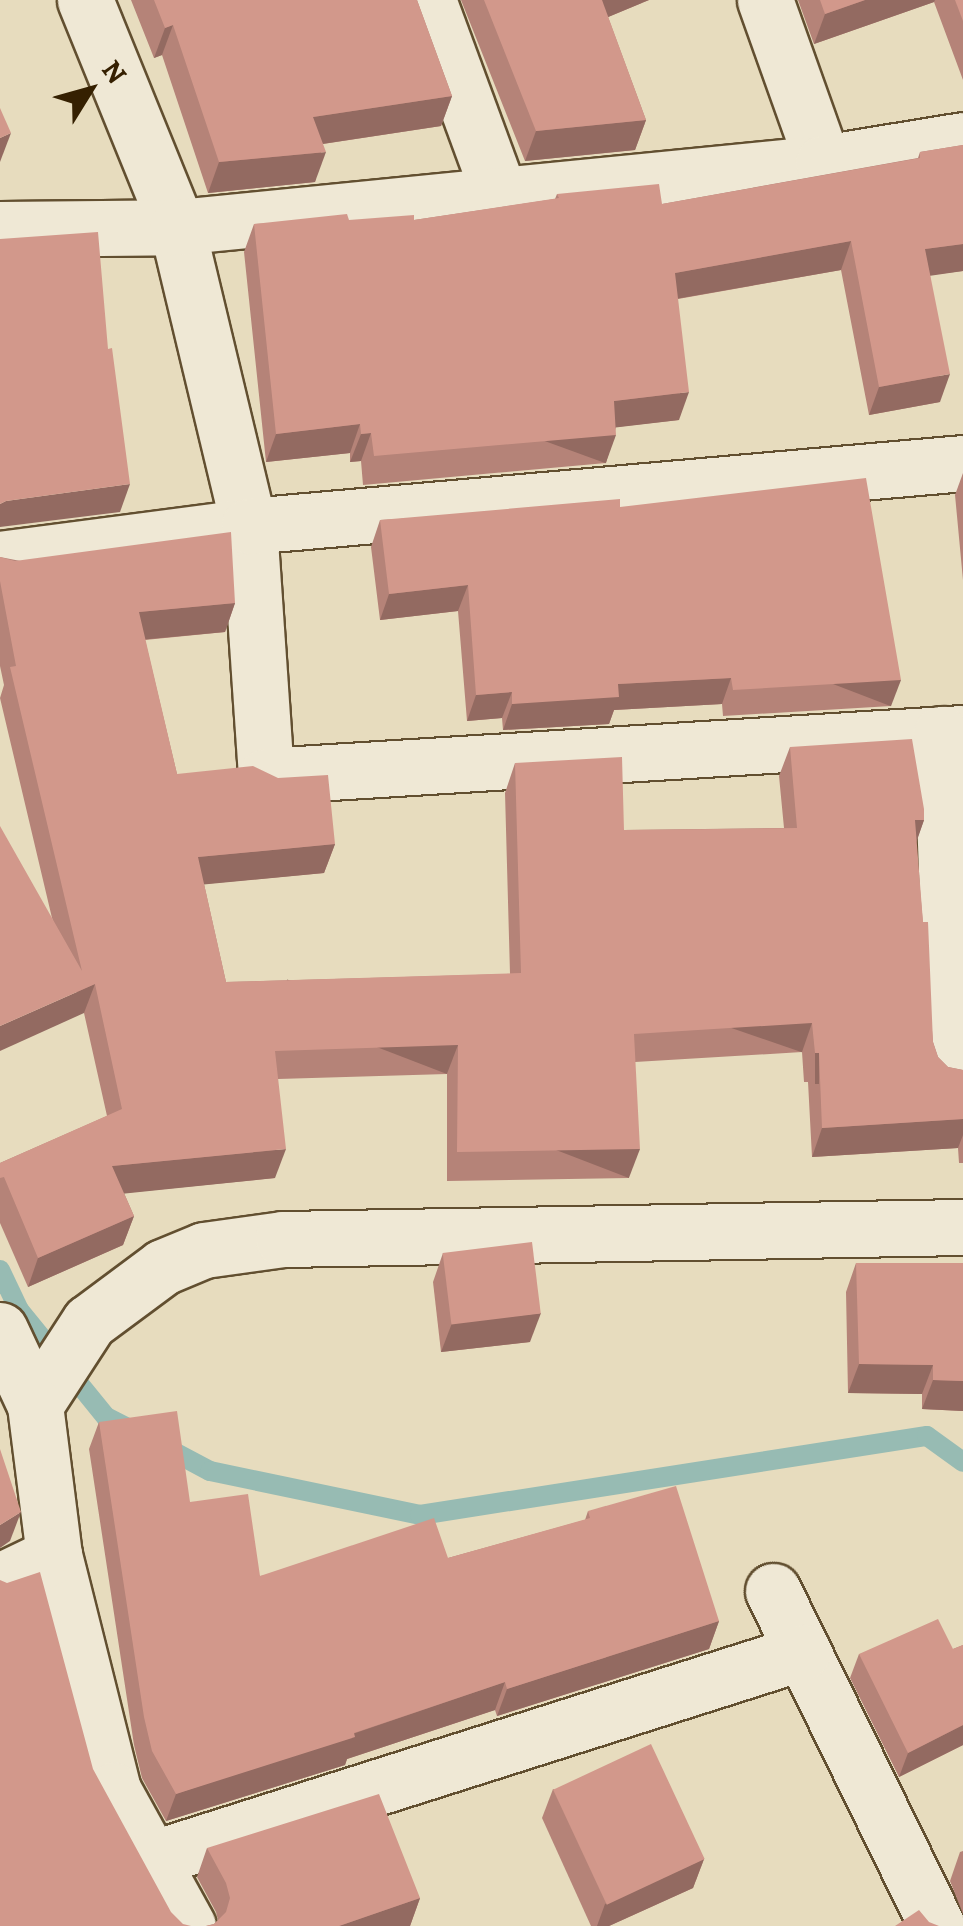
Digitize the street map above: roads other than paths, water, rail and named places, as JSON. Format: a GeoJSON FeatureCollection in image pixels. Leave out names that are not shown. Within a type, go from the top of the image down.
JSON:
{"type":"FeatureCollection","features":[{"type":"Feature","properties":{"kind":"street"},"geometry":{"type":"LineString","coordinates":[[85,0],[177,226],[249,526],[266,776],[952,734],[953,1069]]}},
{"type":"Feature","properties":{"kind":"street"},"geometry":{"type":"LineString","coordinates":[[428,0],[500,196]]}},
{"type":"Feature","properties":{"kind":"street"},"geometry":{"type":"LineString","coordinates":[[765,0],[822,163]]}},
{"type":"Feature","properties":{"kind":"street"},"geometry":{"type":"LineString","coordinates":[[0,229],[177,226],[822,163],[963,140]]}},
{"type":"Feature","properties":{"kind":"street"},"geometry":{"type":"LineString","coordinates":[[0,559],[249,526],[963,464]]}},
{"type":"Feature","properties":{"kind":"street"},"geometry":{"type":"LineString","coordinates":[[188,1926],[113,1790],[54,1556],[49,1385],[89,1322],[163,1267],[204,1250],[263,1242],[963,1227]]}},
{"type":"Feature","properties":{"kind":"street"},"geometry":{"type":"LineString","coordinates":[[0,1330],[49,1385]]}},
{"type":"Feature","properties":{"kind":"street"},"geometry":{"type":"LineString","coordinates":[[0,1581],[54,1556]]}},
{"type":"Feature","properties":{"kind":"street"},"geometry":{"type":"LineString","coordinates":[[773,1591],[937,1926]]}},
{"type":"Feature","properties":{"kind":"street"},"geometry":{"type":"LineString","coordinates":[[151,1859],[803,1652]]}},
{"type":"Feature","properties":{"kind":"waterway"},"geometry":{"type":"LineString","coordinates":[[0,1270],[19,1310],[106,1417],[135,1432]]}},
{"type":"Feature","properties":{"kind":"waterway"},"geometry":{"type":"LineString","coordinates":[[161,1445],[210,1471],[420,1515],[927,1436],[963,1462]]}}]}
